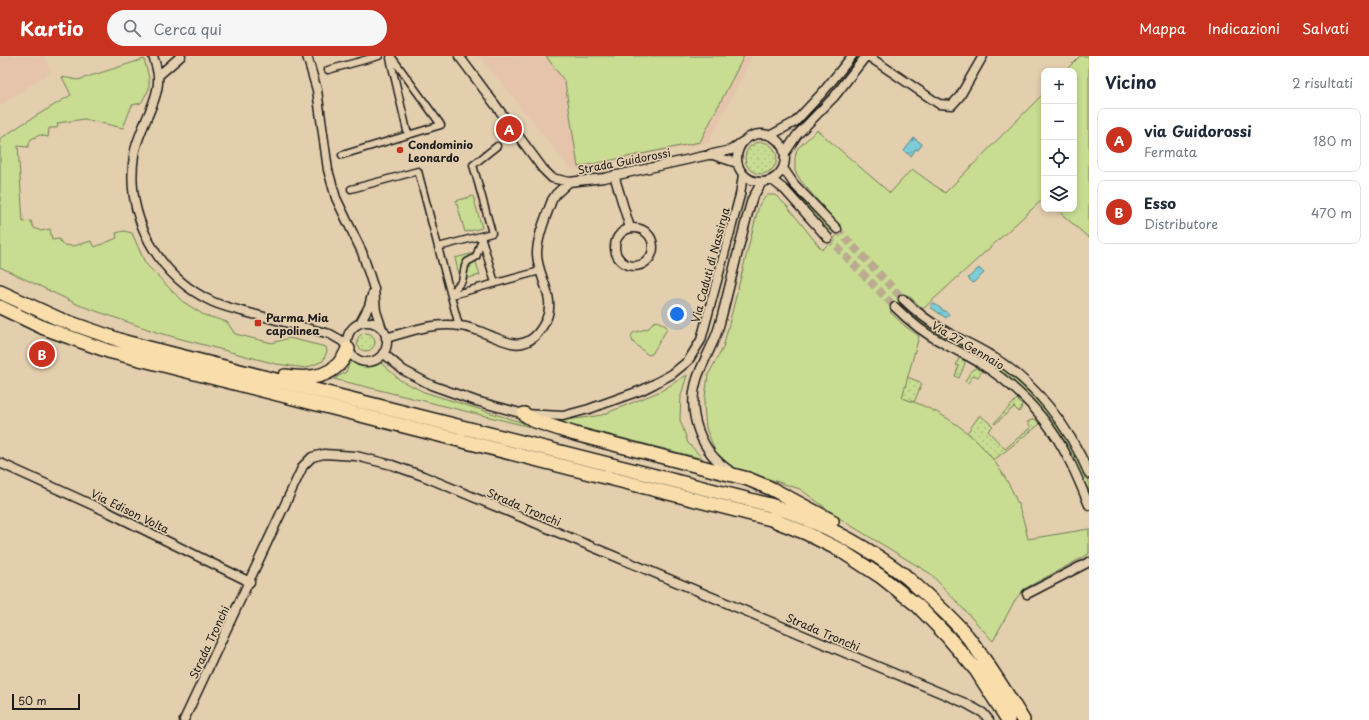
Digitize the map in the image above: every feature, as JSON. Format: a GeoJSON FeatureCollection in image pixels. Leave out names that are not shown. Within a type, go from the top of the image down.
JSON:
{"type":"FeatureCollection","features":[{"type":"Feature","properties":{"kind":"highway"},"geometry":{"type":"LineString","coordinates":[[0,292],[41,312],[125,342],[770,505],[807,518],[843,535],[877,556],[909,579]]}},
{"type":"Feature","properties":{"kind":"highway"},"geometry":{"type":"LineString","coordinates":[[0,307],[44,328],[108,351],[763,517],[806,533],[840,550],[880,576],[918,606],[948,636],[976,670],[1008,720]]}},
{"type":"Feature","properties":{"kind":"highway"},"geometry":{"type":"LineString","coordinates":[[183,357],[287,377],[307,377],[319,376],[335,369],[340,364],[348,348]]}},
{"type":"Feature","properties":{"kind":"highway"},"geometry":{"type":"LineString","coordinates":[[524,414],[534,421],[575,434],[742,477],[772,489],[864,539],[879,549],[966,635],[1024,720]]}},
{"type":"Feature","properties":{"kind":"street"},"geometry":{"type":"LineString","coordinates":[[153,56],[158,76],[156,94],[142,128],[134,154],[134,193],[140,225],[154,249],[172,274],[182,284],[214,302],[235,310],[330,334],[350,330],[360,323],[369,306],[374,289]]}},
{"type":"Feature","properties":{"kind":"street"},"geometry":{"type":"LineString","coordinates":[[158,76],[181,56]]}},
{"type":"Feature","properties":{"kind":"street"},"geometry":{"type":"LineString","coordinates":[[307,56],[317,90],[328,170],[336,198],[362,252],[374,289],[376,311],[386,338],[386,344],[383,353],[373,361],[361,361],[355,358],[342,341],[330,334]]}},
{"type":"Feature","properties":{"kind":"street"},"geometry":{"type":"LineString","coordinates":[[328,70],[379,56]]}},
{"type":"Feature","properties":{"kind":"street"},"geometry":{"type":"LineString","coordinates":[[342,155],[441,125],[390,56]]}},
{"type":"Feature","properties":{"kind":"street"},"geometry":{"type":"LineString","coordinates":[[390,56],[408,135]]}},
{"type":"Feature","properties":{"kind":"street","name":"Strada Guidorossi"},"geometry":{"type":"LineString","coordinates":[[458,56],[552,178],[569,182],[614,175],[731,150],[742,142]]}},
{"type":"Feature","properties":{"kind":"street"},"geometry":{"type":"LineString","coordinates":[[771,135],[795,122],[823,92],[852,56]]}},
{"type":"Feature","properties":{"kind":"street"},"geometry":{"type":"LineString","coordinates":[[785,153],[799,133],[834,97],[867,56],[939,104],[952,105],[960,96],[983,56]]}},
{"type":"Feature","properties":{"kind":"street"},"geometry":{"type":"LineString","coordinates":[[763,133],[771,135],[778,140],[785,153],[783,168],[772,180],[762,182],[749,179],[743,175],[739,169],[736,155],[738,148],[748,137],[755,134],[763,133]]}},
{"type":"Feature","properties":{"kind":"street"},"geometry":{"type":"LineString","coordinates":[[438,247],[482,237],[492,233],[473,165],[497,146]]}},
{"type":"Feature","properties":{"kind":"street","name":"Strada Guidorossi"},"geometry":{"type":"LineString","coordinates":[[709,154],[737,162]]}},
{"type":"Feature","properties":{"kind":"street"},"geometry":{"type":"LineString","coordinates":[[783,168],[794,184],[837,229]]}},
{"type":"Feature","properties":{"kind":"street"},"geometry":{"type":"LineString","coordinates":[[351,189],[418,171],[438,247],[453,295],[460,326]]}},
{"type":"Feature","properties":{"kind":"street"},"geometry":{"type":"LineString","coordinates":[[614,175],[630,228]]}},
{"type":"Feature","properties":{"kind":"street","name":"Via Caduti di Nassirya"},"geometry":{"type":"LineString","coordinates":[[383,353],[403,370],[431,385],[476,401],[524,414],[563,416],[589,409],[642,390],[672,374],[688,361],[701,340],[740,195],[743,175]]}},
{"type":"Feature","properties":{"kind":"street"},"geometry":{"type":"LineString","coordinates":[[772,180],[785,190],[828,238]]}},
{"type":"Feature","properties":{"kind":"street"},"geometry":{"type":"LineString","coordinates":[[386,338],[414,329],[434,325],[471,328],[491,335],[507,343],[521,344],[533,338],[542,328],[549,314],[549,301],[545,283],[540,271],[537,254],[538,241],[552,200],[556,194],[569,182]]}},
{"type":"Feature","properties":{"kind":"street"},"geometry":{"type":"LineString","coordinates":[[742,477],[723,466],[706,447],[700,436],[697,425],[694,389],[720,324],[752,199],[762,182]]}},
{"type":"Feature","properties":{"kind":"street"},"geometry":{"type":"LineString","coordinates":[[630,228],[642,230],[651,239],[653,245],[650,257],[640,265],[633,266],[621,261],[615,251],[616,239],[620,234],[630,228]]}},
{"type":"Feature","properties":{"kind":"street"},"geometry":{"type":"LineString","coordinates":[[482,237],[495,283]]}},
{"type":"Feature","properties":{"kind":"street"},"geometry":{"type":"LineString","coordinates":[[453,295],[454,290],[462,281],[467,262],[476,257],[482,237]]}},
{"type":"Feature","properties":{"kind":"street"},"geometry":{"type":"LineString","coordinates":[[453,295],[540,271]]}},
{"type":"Feature","properties":{"kind":"street","name":"Via 27 Gennaio"},"geometry":{"type":"LineString","coordinates":[[903,299],[931,322],[992,356],[1011,369],[1028,384],[1053,411],[1065,428],[1089,474]]}},
{"type":"Feature","properties":{"kind":"street","name":"Via 27 Gennaio"},"geometry":{"type":"LineString","coordinates":[[895,307],[906,318],[926,333],[980,362],[1020,393],[1042,418],[1061,445],[1089,505]]}},
{"type":"Feature","properties":{"kind":"street"},"geometry":{"type":"LineString","coordinates":[[360,323],[370,322],[382,329]]}},
{"type":"Feature","properties":{"kind":"street"},"geometry":{"type":"LineString","coordinates":[[348,348],[347,338],[350,330]]}},
{"type":"Feature","properties":{"kind":"street","name":"Strada Tronchi"},"geometry":{"type":"LineString","coordinates":[[184,720],[250,582],[303,466],[312,457],[324,454],[356,456],[392,465],[423,476],[965,703],[983,713],[989,720]]}},
{"type":"Feature","properties":{"kind":"street","name":"Via Edison Volta"},"geometry":{"type":"LineString","coordinates":[[0,463],[110,513],[250,582]]}},
{"type":"Feature","properties":{"kind":"street"},"geometry":{"type":"LineString","coordinates":[[1027,594],[1089,562]]}},
{"type":"Feature","properties":{"kind":"shaded area"},"geometry":{"type":"Polygon","coordinates":[[[0,56],[44,56],[51,71],[0,105],[0,56]]]}},
{"type":"Feature","properties":{"kind":"shaded area"},"geometry":{"type":"Polygon","coordinates":[[[480,56],[752,56],[709,142],[572,170],[480,56]]]}},
{"type":"Feature","properties":{"kind":"green space"},"geometry":{"type":"Polygon","coordinates":[[[546,56],[744,56],[700,142],[578,167],[565,82],[546,56]]]}},
{"type":"Feature","properties":{"kind":"green space"},"geometry":{"type":"Polygon","coordinates":[[[1080,56],[1089,56],[1089,238],[1059,212],[1077,212],[1077,68],[1068,68],[1080,56]]]}},
{"type":"Feature","properties":{"kind":"green space"},"geometry":{"type":"Polygon","coordinates":[[[144,59],[149,78],[149,89],[141,103],[132,105],[123,128],[84,119],[58,123],[57,128],[49,128],[48,137],[40,135],[31,139],[28,147],[18,146],[23,222],[31,221],[34,228],[41,231],[50,229],[52,240],[59,239],[63,245],[74,246],[91,241],[95,247],[117,238],[116,233],[124,231],[132,233],[145,263],[182,301],[204,315],[227,322],[235,334],[272,343],[289,338],[326,347],[327,351],[323,361],[306,368],[276,364],[159,333],[79,305],[0,267],[0,139],[71,95],[62,77],[78,80],[144,59]]]}},
{"type":"Feature","properties":{"kind":"green space"},"geometry":{"type":"Polygon","coordinates":[[[1041,96],[1041,201],[923,309],[908,295],[890,312],[906,327],[919,336],[902,398],[926,407],[948,419],[968,433],[985,450],[1000,469],[1012,490],[1028,539],[1089,529],[1089,554],[1024,589],[1015,600],[993,641],[931,574],[845,522],[800,489],[732,467],[715,451],[706,428],[704,405],[708,375],[723,348],[759,205],[767,195],[775,195],[787,206],[822,250],[843,230],[801,181],[795,171],[797,149],[817,130],[890,193],[912,169],[945,193],[1041,96]]]}},
{"type":"Feature","properties":{"kind":"green space"},"geometry":{"type":"Polygon","coordinates":[[[761,142],[767,143],[774,149],[777,158],[776,164],[770,171],[761,174],[755,173],[748,167],[745,158],[746,152],[752,145],[761,142]]]}},
{"type":"Feature","properties":{"kind":"green space"},"geometry":{"type":"Polygon","coordinates":[[[791,189],[834,232],[831,235],[799,200],[791,189]]]}},
{"type":"Feature","properties":{"kind":"green space"},"geometry":{"type":"Polygon","coordinates":[[[473,196],[482,228],[465,232],[456,201],[473,196]]]}},
{"type":"Feature","properties":{"kind":"green space"},"geometry":{"type":"Polygon","coordinates":[[[474,253],[474,255],[460,279],[455,258],[474,253]]]}},
{"type":"Feature","properties":{"kind":"green space"},"geometry":{"type":"Polygon","coordinates":[[[475,259],[480,275],[464,279],[467,269],[471,267],[470,262],[475,259]]]}},
{"type":"Feature","properties":{"kind":"green space"},"geometry":{"type":"Polygon","coordinates":[[[900,302],[930,326],[985,356],[1011,374],[1034,396],[1055,421],[1082,465],[1089,483],[1089,496],[1075,464],[1059,434],[1032,400],[1012,381],[989,364],[926,328],[897,305],[900,302]]]}},
{"type":"Feature","properties":{"kind":"green space"},"geometry":{"type":"Polygon","coordinates":[[[657,321],[666,326],[667,329],[652,354],[648,355],[633,342],[631,336],[633,333],[649,328],[652,323],[657,321]]]}},
{"type":"Feature","properties":{"kind":"green space"},"geometry":{"type":"Polygon","coordinates":[[[366,333],[372,336],[375,342],[372,348],[366,351],[360,348],[357,342],[360,336],[366,333]]]}},
{"type":"Feature","properties":{"kind":"green space"},"geometry":{"type":"Polygon","coordinates":[[[959,358],[965,361],[959,378],[955,376],[959,366],[956,365],[959,358]]]}},
{"type":"Feature","properties":{"kind":"green space"},"geometry":{"type":"Polygon","coordinates":[[[350,361],[358,365],[366,366],[373,366],[381,363],[400,380],[424,392],[555,433],[334,379],[346,372],[350,361]]]}},
{"type":"Feature","properties":{"kind":"green space"},"geometry":{"type":"Polygon","coordinates":[[[976,368],[982,371],[978,377],[974,375],[968,383],[965,381],[972,370],[976,368]]]}},
{"type":"Feature","properties":{"kind":"green space"},"geometry":{"type":"Polygon","coordinates":[[[687,375],[681,395],[680,420],[688,443],[703,459],[556,421],[602,415],[661,391],[687,375]]]}},
{"type":"Feature","properties":{"kind":"green space"},"geometry":{"type":"Polygon","coordinates":[[[907,377],[922,384],[914,402],[902,398],[907,377]]]}},
{"type":"Feature","properties":{"kind":"green space"},"geometry":{"type":"Polygon","coordinates":[[[1017,399],[1022,405],[1019,412],[1014,407],[995,424],[994,423],[1017,399]]]}},
{"type":"Feature","properties":{"kind":"green space"},"geometry":{"type":"Polygon","coordinates":[[[979,416],[993,426],[988,431],[1005,449],[1031,427],[1027,422],[1034,419],[1040,424],[994,460],[967,433],[979,416]]]}},
{"type":"Feature","properties":{"kind":"water"},"geometry":{"type":"Polygon","coordinates":[[[914,138],[922,144],[911,156],[904,151],[914,138]]]}},
{"type":"Feature","properties":{"kind":"water"},"geometry":{"type":"Polygon","coordinates":[[[979,268],[984,273],[973,283],[968,278],[979,268]]]}},
{"type":"Feature","properties":{"kind":"water"},"geometry":{"type":"Polygon","coordinates":[[[933,303],[949,314],[946,318],[930,307],[933,303]]]}},
{"type":"Feature","properties":{"kind":"tunnel"},"geometry":{"type":"LineString","coordinates":[[837,229],[903,299]]}},
{"type":"Feature","properties":{"kind":"tunnel"},"geometry":{"type":"LineString","coordinates":[[828,238],[895,307]]}},
{"type":"Feature","properties":{"kind":"place","name":"via Guidorossi"},"geometry":{"type":"Point","coordinates":[509,129]}},
{"type":"Feature","properties":{"kind":"place","name":"Condominio Leonardo"},"geometry":{"type":"Point","coordinates":[400,150]}},
{"type":"Feature","properties":{"kind":"place","name":"Parma Mia capolinea"},"geometry":{"type":"Point","coordinates":[258,323]}},
{"type":"Feature","properties":{"kind":"place","name":"Esso"},"geometry":{"type":"Point","coordinates":[42,354]}}]}
